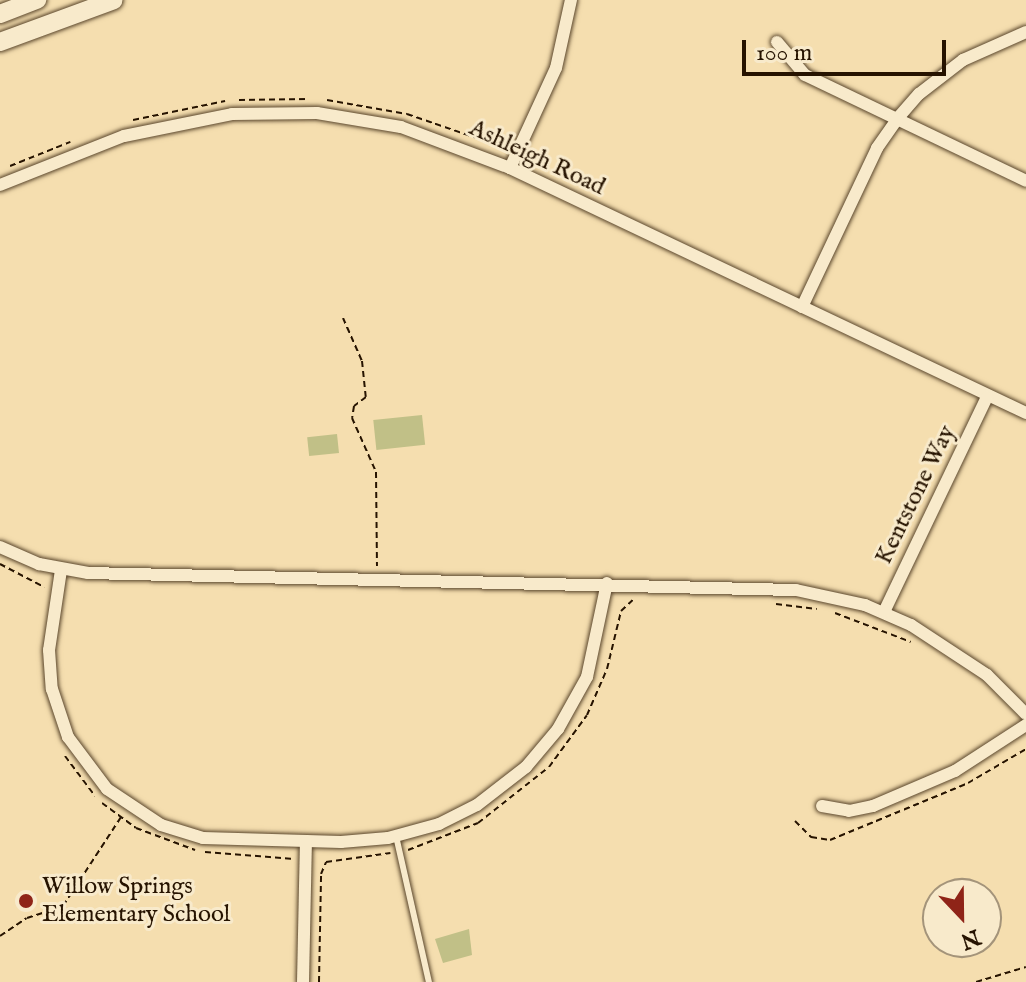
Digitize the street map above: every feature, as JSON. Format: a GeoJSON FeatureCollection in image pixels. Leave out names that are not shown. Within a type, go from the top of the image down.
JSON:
{"type":"FeatureCollection","features":[{"type":"Feature","properties":{"kind":"main road"},"geometry":{"type":"LineString","coordinates":[[0,14],[37,0]]}},
{"type":"Feature","properties":{"kind":"main road"},"geometry":{"type":"LineString","coordinates":[[0,42],[114,0]]}},
{"type":"Feature","properties":{"kind":"street"},"geometry":{"type":"LineString","coordinates":[[510,168],[556,68],[571,0]]}},
{"type":"Feature","properties":{"kind":"street"},"geometry":{"type":"LineString","coordinates":[[802,307],[877,148],[897,119],[919,94],[963,60],[1026,32]]}},
{"type":"Feature","properties":{"kind":"street"},"geometry":{"type":"LineString","coordinates":[[777,42],[805,75],[1026,181]]}},
{"type":"Feature","properties":{"kind":"street","name":"Ashleigh Road"},"geometry":{"type":"LineString","coordinates":[[0,185],[124,136],[174,122],[255,112],[329,114],[401,127],[510,168],[1026,413]]}},
{"type":"Feature","properties":{"kind":"street","name":"Kentstone Way"},"geometry":{"type":"LineString","coordinates":[[884,612],[987,397]]}},
{"type":"Feature","properties":{"kind":"street"},"geometry":{"type":"LineString","coordinates":[[0,547],[61,570],[796,590],[884,612],[950,648],[1026,714]]}},
{"type":"Feature","properties":{"kind":"street"},"geometry":{"type":"LineString","coordinates":[[61,570],[49,650],[58,712],[80,757],[128,806],[161,825],[203,838],[306,841],[396,836],[477,805],[539,753],[587,677],[607,583]]}},
{"type":"Feature","properties":{"kind":"street"},"geometry":{"type":"LineString","coordinates":[[822,806],[849,811],[873,806],[955,771],[1026,725]]}},
{"type":"Feature","properties":{"kind":"street"},"geometry":{"type":"LineString","coordinates":[[303,982],[306,841]]}},
{"type":"Feature","properties":{"kind":"lane"},"geometry":{"type":"LineString","coordinates":[[396,836],[429,982]]}},
{"type":"Feature","properties":{"kind":"path"},"geometry":{"type":"LineString","coordinates":[[343,318],[362,361],[366,397],[354,406],[352,418],[376,472],[378,579]]}},
{"type":"Feature","properties":{"kind":"path"},"geometry":{"type":"LineString","coordinates":[[0,564],[41,583],[45,592]]}},
{"type":"Feature","properties":{"kind":"path"},"geometry":{"type":"LineString","coordinates":[[319,982],[321,874],[326,862],[399,852],[474,825],[549,767],[596,697],[623,606],[637,600]]}},
{"type":"Feature","properties":{"kind":"path"},"geometry":{"type":"LineString","coordinates":[[769,603],[847,616],[922,648]]}},
{"type":"Feature","properties":{"kind":"path"},"geometry":{"type":"LineString","coordinates":[[64,754],[87,787],[120,818],[190,849],[305,859]]}},
{"type":"Feature","properties":{"kind":"path"},"geometry":{"type":"LineString","coordinates":[[0,936],[27,918],[63,906],[128,806]]}},
{"type":"Feature","properties":{"kind":"path"},"geometry":{"type":"LineString","coordinates":[[976,982],[1026,967]]}},
{"type":"Feature","properties":{"kind":"shaded area"},"geometry":{"type":"Polygon","coordinates":[[[422,415],[425,445],[376,450],[373,420],[422,415]]]}},
{"type":"Feature","properties":{"kind":"shaded area"},"geometry":{"type":"Polygon","coordinates":[[[337,434],[339,453],[309,456],[307,437],[337,434]]]}},
{"type":"Feature","properties":{"kind":"shaded area"},"geometry":{"type":"Polygon","coordinates":[[[469,929],[472,955],[443,963],[435,939],[469,929]]]}},
{"type":"Feature","properties":{"kind":"place","name":"Willow Springs Elementary School"},"geometry":{"type":"Point","coordinates":[26,901]}}]}
